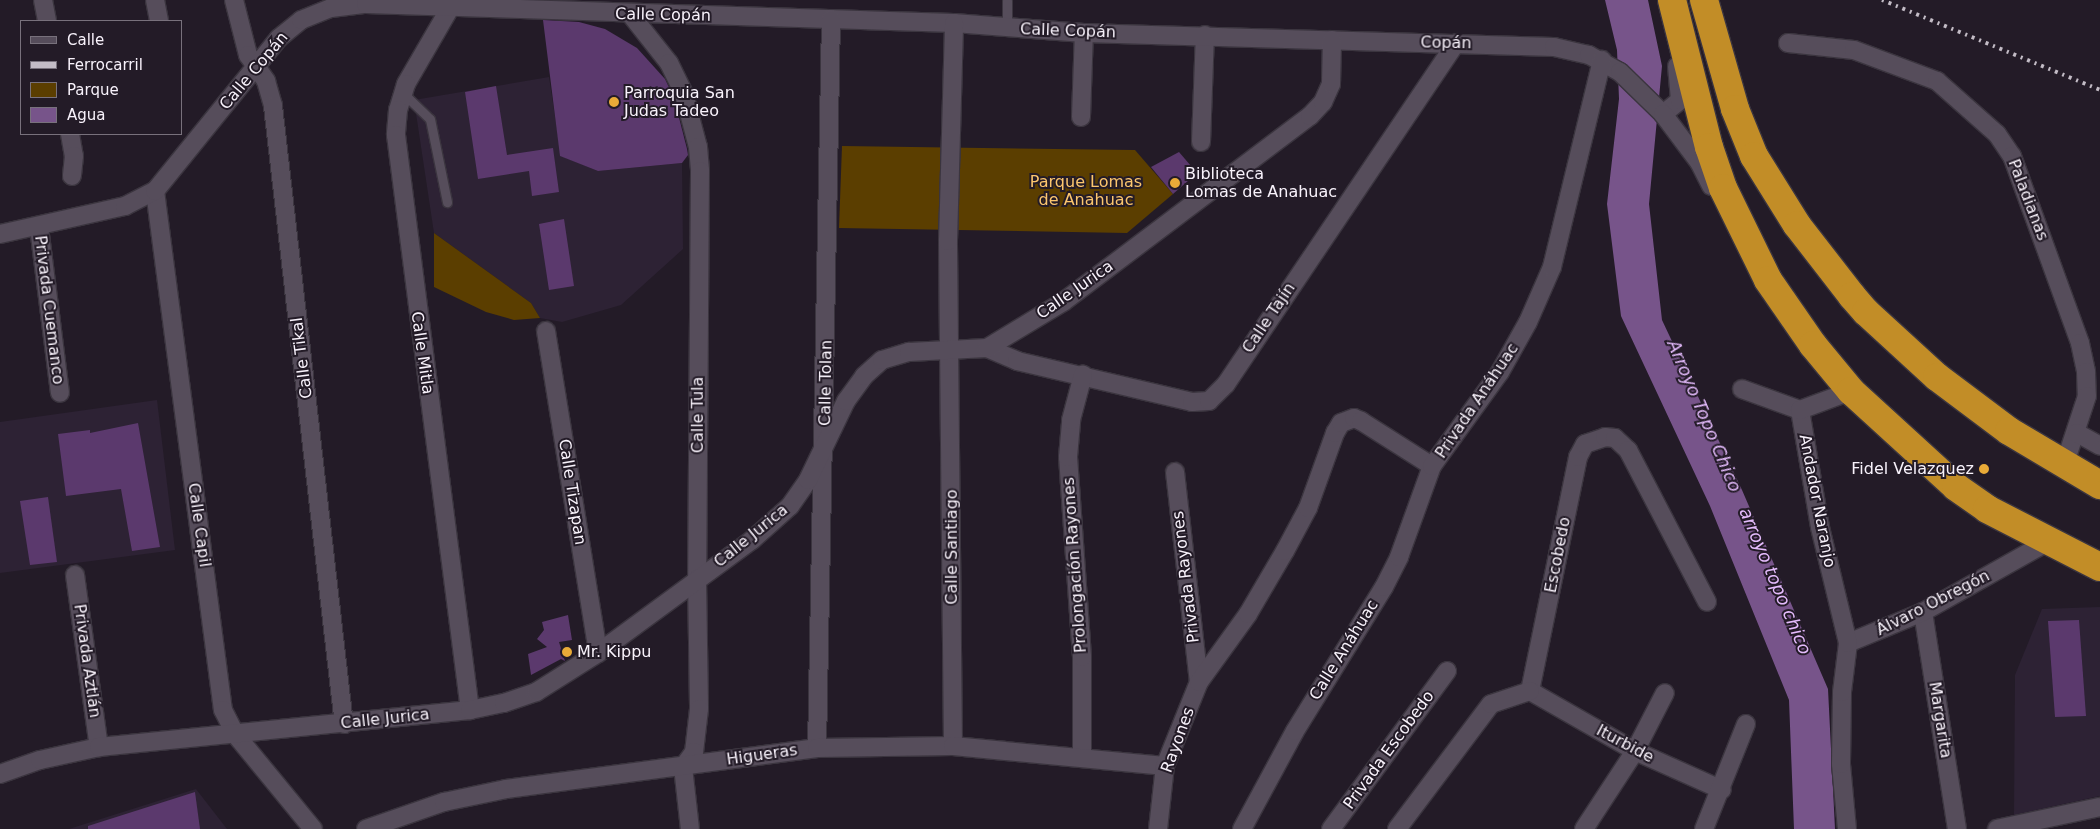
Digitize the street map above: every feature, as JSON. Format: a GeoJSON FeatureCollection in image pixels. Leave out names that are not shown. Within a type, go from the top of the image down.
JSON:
{"type":"FeatureCollection","features":[{"type":"Feature","properties":{"kind":"highway"},"geometry":{"type":"LineString","coordinates":[[1670,0],[1714,164],[1739,224],[1768,280],[1808,338],[1851,391],[1956,487],[2047,542],[2100,567]]}},
{"type":"Feature","properties":{"kind":"highway"},"geometry":{"type":"LineString","coordinates":[[1704,0],[1735,109],[1754,156],[1808,241],[1866,312],[1937,377],[2009,431],[2064,466],[2100,485]]}},
{"type":"Feature","properties":{"kind":"street"},"geometry":{"type":"LineString","coordinates":[[43,0],[47,20]]}},
{"type":"Feature","properties":{"kind":"street"},"geometry":{"type":"LineString","coordinates":[[155,0],[159,20]]}},
{"type":"Feature","properties":{"kind":"street","name":"Calle Tikal"},"geometry":{"type":"LineString","coordinates":[[234,0],[242,37],[255,66],[266,80],[273,106],[344,724]]}},
{"type":"Feature","properties":{"kind":"street"},"geometry":{"type":"LineString","coordinates":[[1659,112],[1680,100],[1670,0]]}},
{"type":"Feature","properties":{"kind":"street","name":"Calle Copán"},"geometry":{"type":"LineString","coordinates":[[0,234],[125,206],[154,192],[279,38],[301,20],[331,8],[366,4],[831,19],[954,24],[1084,33],[1205,36]]}},
{"type":"Feature","properties":{"kind":"street","name":"Calle Mitla"},"geometry":{"type":"LineString","coordinates":[[450,8],[403,93],[398,110],[397,159],[470,710]]}},
{"type":"Feature","properties":{"kind":"street","name":"Calle Tula"},"geometry":{"type":"LineString","coordinates":[[631,14],[669,63],[684,94],[698,147],[697,579],[699,728],[694,752],[682,767]]}},
{"type":"Feature","properties":{"kind":"street","name":"Calle Tolan"},"geometry":{"type":"LineString","coordinates":[[817,748],[826,442],[831,19]]}},
{"type":"Feature","properties":{"kind":"street","name":"Calle Santiago"},"geometry":{"type":"LineString","coordinates":[[953,746],[951,348],[948,241],[954,24]]}},
{"type":"Feature","properties":{"kind":"street"},"geometry":{"type":"LineString","coordinates":[[1081,117],[1084,33]]}},
{"type":"Feature","properties":{"kind":"street"},"geometry":{"type":"LineString","coordinates":[[1201,142],[1205,36]]}},
{"type":"Feature","properties":{"kind":"street","name":"Copán"},"geometry":{"type":"LineString","coordinates":[[1205,36],[1554,47],[1602,60],[1620,72],[1659,112],[1699,162],[1738,246],[1768,280]]}},
{"type":"Feature","properties":{"kind":"street","name":"Calle Jurica"},"geometry":{"type":"LineString","coordinates":[[0,774],[40,760],[99,747],[470,710],[504,704],[536,692],[598,653],[752,540],[790,506],[808,480],[846,401],[864,376],[882,360],[909,352],[951,348],[987,348],[1063,302],[1310,116],[1323,102],[1331,84],[1332,40]]}},
{"type":"Feature","properties":{"kind":"street","name":"Calle Tajín"},"geometry":{"type":"LineString","coordinates":[[987,348],[1017,362],[1083,374],[1192,402],[1209,402],[1215,397],[1456,43]]}},
{"type":"Feature","properties":{"kind":"street","name":"Paladianas"},"geometry":{"type":"LineString","coordinates":[[1788,43],[1854,50],[1937,82],[1997,134],[2012,156],[2080,343],[2087,396],[2077,433],[2064,466]]}},
{"type":"Feature","properties":{"kind":"street","name":"Privada Anáhuac"},"geometry":{"type":"LineString","coordinates":[[1432,466],[1500,372],[1528,322],[1552,267],[1561,223],[1602,60]]}},
{"type":"Feature","properties":{"kind":"street"},"geometry":{"type":"LineString","coordinates":[[70,135],[74,156],[72,176]]}},
{"type":"Feature","properties":{"kind":"street","name":"Calle Capil"},"geometry":{"type":"LineString","coordinates":[[154,192],[223,710],[235,734],[312,829]]}},
{"type":"Feature","properties":{"kind":"street","name":"Privada Cuemanco"},"geometry":{"type":"LineString","coordinates":[[38,227],[60,393]]}},
{"type":"Feature","properties":{"kind":"street","name":"Calle Tizapan"},"geometry":{"type":"LineString","coordinates":[[546,331],[598,653]]}},
{"type":"Feature","properties":{"kind":"street","name":"Prolongación Rayones"},"geometry":{"type":"LineString","coordinates":[[1082,757],[1082,657],[1068,456],[1071,420],[1083,374]]}},
{"type":"Feature","properties":{"kind":"street"},"geometry":{"type":"LineString","coordinates":[[1742,389],[1800,410],[1851,391]]}},
{"type":"Feature","properties":{"kind":"street","name":"Andador Naranjo"},"geometry":{"type":"LineString","coordinates":[[1800,410],[1820,527],[1848,643]]}},
{"type":"Feature","properties":{"kind":"street"},"geometry":{"type":"LineString","coordinates":[[1199,682],[1248,614],[1286,551],[1308,508],[1335,433],[1341,423],[1354,418],[1362,421],[1432,466]]}},
{"type":"Feature","properties":{"kind":"street"},"geometry":{"type":"LineString","coordinates":[[2077,433],[2100,446]]}},
{"type":"Feature","properties":{"kind":"street","name":"Escobedo"},"geometry":{"type":"LineString","coordinates":[[1530,691],[1578,457],[1586,444],[1605,437],[1615,438],[1628,450],[1707,602]]}},
{"type":"Feature","properties":{"kind":"street","name":"Calle Anáhuac"},"geometry":{"type":"LineString","coordinates":[[1242,829],[1295,731],[1388,579],[1432,466]]}},
{"type":"Feature","properties":{"kind":"street","name":"Privada Rayones"},"geometry":{"type":"LineString","coordinates":[[1174,472],[1199,682]]}},
{"type":"Feature","properties":{"kind":"street","name":"Álvaro Obregón"},"geometry":{"type":"LineString","coordinates":[[1848,643],[1923,612],[2047,542]]}},
{"type":"Feature","properties":{"kind":"street","name":"Privada Aztlán"},"geometry":{"type":"LineString","coordinates":[[75,575],[99,747]]}},
{"type":"Feature","properties":{"kind":"street","name":"Margarita"},"geometry":{"type":"LineString","coordinates":[[1923,612],[1956,829]]}},
{"type":"Feature","properties":{"kind":"street"},"geometry":{"type":"LineString","coordinates":[[1847,829],[1841,764],[1842,692],[1848,643]]}},
{"type":"Feature","properties":{"kind":"street","name":"Privada Escobedo"},"geometry":{"type":"LineString","coordinates":[[1332,829],[1447,671]]}},
{"type":"Feature","properties":{"kind":"street","name":"Rayones"},"geometry":{"type":"LineString","coordinates":[[1158,829],[1165,766],[1199,682]]}},
{"type":"Feature","properties":{"kind":"street"},"geometry":{"type":"LineString","coordinates":[[1397,829],[1490,704],[1530,691]]}},
{"type":"Feature","properties":{"kind":"street","name":"Iturbide"},"geometry":{"type":"LineString","coordinates":[[1530,691],[1635,751],[1722,790]]}},
{"type":"Feature","properties":{"kind":"street"},"geometry":{"type":"LineString","coordinates":[[1584,829],[1635,751],[1665,693]]}},
{"type":"Feature","properties":{"kind":"street"},"geometry":{"type":"LineString","coordinates":[[1704,829],[1722,790],[1746,724]]}},
{"type":"Feature","properties":{"kind":"street","name":"Higueras"},"geometry":{"type":"LineString","coordinates":[[366,829],[465,796],[817,748],[953,746],[1165,766]]}},
{"type":"Feature","properties":{"kind":"street"},"geometry":{"type":"LineString","coordinates":[[682,767],[690,829]]}},
{"type":"Feature","properties":{"kind":"street"},"geometry":{"type":"LineString","coordinates":[[1997,829],[2047,823],[2100,807]]}},
{"type":"Feature","properties":{"kind":"lane"},"geometry":{"type":"LineString","coordinates":[[1007,0],[1007,29]]}},
{"type":"Feature","properties":{"kind":"lane"},"geometry":{"type":"LineString","coordinates":[[403,93],[430,119],[447,202]]}},
{"type":"Feature","properties":{"kind":"shaded area"},"geometry":{"type":"Polygon","coordinates":[[[549,77],[561,156],[598,171],[682,163],[683,249],[621,305],[562,322],[540,318],[531,303],[434,233],[414,100],[549,77]]]}},
{"type":"Feature","properties":{"kind":"shaded area"},"geometry":{"type":"Polygon","coordinates":[[[157,400],[175,550],[0,573],[0,422],[157,400]]]}},
{"type":"Feature","properties":{"kind":"shaded area"},"geometry":{"type":"Polygon","coordinates":[[[2100,607],[2100,796],[2014,815],[2015,675],[2042,609],[2100,607]]]}},
{"type":"Feature","properties":{"kind":"shaded area"},"geometry":{"type":"Polygon","coordinates":[[[196,789],[227,829],[69,829],[196,789]]]}},
{"type":"Feature","properties":{"kind":"green space","name":"Parque Lomas de Anahuac"},"geometry":{"type":"Polygon","coordinates":[[[842,146],[1135,150],[1173,194],[1127,233],[839,228],[842,146]]]}},
{"type":"Feature","properties":{"kind":"green space"},"geometry":{"type":"Polygon","coordinates":[[[434,233],[531,303],[540,318],[514,320],[486,312],[434,287],[434,233]]]}},
{"type":"Feature","properties":{"kind":"water"},"geometry":{"type":"Polygon","coordinates":[[[1605,0],[1648,0],[1662,66],[1649,204],[1662,320],[1742,490],[1828,689],[1835,829],[1794,829],[1789,700],[1710,506],[1621,316],[1607,204],[1619,99],[1617,50],[1605,0]]]}},
{"type":"Feature","properties":{"kind":"building","name":"Parroquia San Judas Tadeo"},"geometry":{"type":"Polygon","coordinates":[[[543,20],[579,22],[605,29],[637,48],[665,79],[674,98],[688,155],[682,163],[598,171],[560,156],[543,20]]]}},
{"type":"Feature","properties":{"kind":"building"},"geometry":{"type":"Polygon","coordinates":[[[496,86],[507,155],[553,148],[559,192],[532,196],[529,171],[478,179],[465,92],[496,86]]]}},
{"type":"Feature","properties":{"kind":"building","name":"Biblioteca Lomas de Anahuac"},"geometry":{"type":"Polygon","coordinates":[[[1179,152],[1197,173],[1173,194],[1151,167],[1179,152]]]}},
{"type":"Feature","properties":{"kind":"building"},"geometry":{"type":"Polygon","coordinates":[[[564,219],[574,286],[549,290],[539,224],[564,219]]]}},
{"type":"Feature","properties":{"kind":"building"},"geometry":{"type":"Polygon","coordinates":[[[138,423],[160,547],[132,551],[121,489],[66,496],[58,434],[90,430],[90,433],[138,423]]]}},
{"type":"Feature","properties":{"kind":"building"},"geometry":{"type":"Polygon","coordinates":[[[48,497],[57,562],[30,565],[20,501],[48,497]]]}},
{"type":"Feature","properties":{"kind":"building"},"geometry":{"type":"Polygon","coordinates":[[[568,615],[572,640],[559,642],[565,661],[561,659],[531,675],[528,654],[547,647],[537,639],[544,630],[542,622],[568,615]]]}},
{"type":"Feature","properties":{"kind":"building"},"geometry":{"type":"Polygon","coordinates":[[[2079,620],[2086,716],[2055,717],[2048,621],[2079,620]]]}},
{"type":"Feature","properties":{"kind":"building"},"geometry":{"type":"Polygon","coordinates":[[[195,792],[200,829],[88,829],[88,826],[195,792]]]}},
{"type":"Feature","properties":{"kind":"railway"},"geometry":{"type":"LineString","coordinates":[[1882,0],[2100,90]]}},
{"type":"Feature","properties":{"kind":"place","name":"Parroquia San Judas Tadeo"},"geometry":{"type":"Point","coordinates":[614,102]}},
{"type":"Feature","properties":{"kind":"place","name":"Biblioteca Lomas de Anahuac"},"geometry":{"type":"Point","coordinates":[1175,183]}},
{"type":"Feature","properties":{"kind":"place","name":"Fidel Velazquez"},"geometry":{"type":"Point","coordinates":[1984,469]}},
{"type":"Feature","properties":{"kind":"place","name":"Mr. Kippu"},"geometry":{"type":"Point","coordinates":[567,652]}},
{"type":"Feature","properties":{"kind":"water label","name":"Arroyo Topo Chico"},"geometry":{"type":"Point","coordinates":[1704,416]}},
{"type":"Feature","properties":{"kind":"water label","name":"arroyo topo chico"},"geometry":{"type":"Point","coordinates":[1775,581]}}]}
